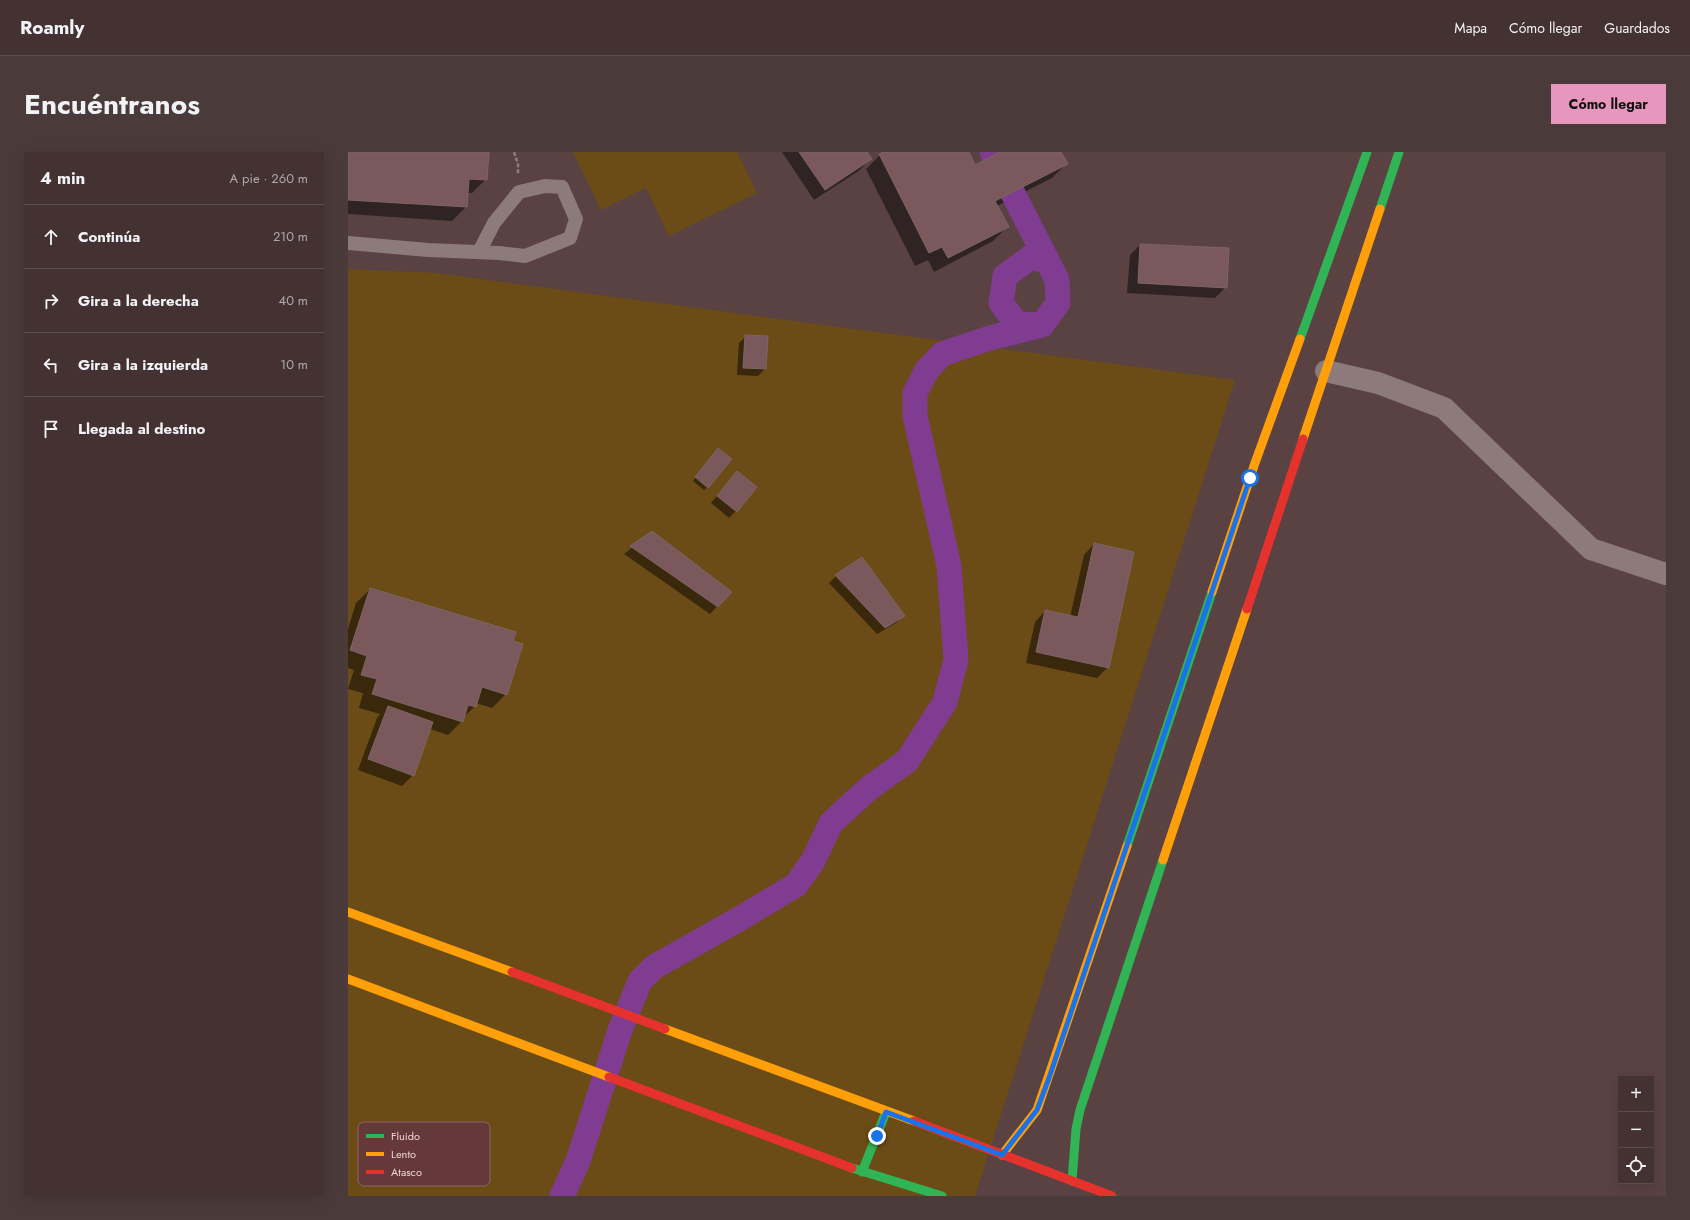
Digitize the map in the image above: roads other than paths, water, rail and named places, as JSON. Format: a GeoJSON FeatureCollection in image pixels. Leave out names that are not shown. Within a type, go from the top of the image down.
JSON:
{"type":"FeatureCollection","features":[{"type":"Feature","properties":{"kind":"street"},"geometry":{"type":"LineString","coordinates":[[1002,1155],[1037,1110],[1049,1078],[1255,463],[1366,152]]}},
{"type":"Feature","properties":{"kind":"street"},"geometry":{"type":"LineString","coordinates":[[1072,1182],[1076,1129],[1080,1110],[1399,152]]}},
{"type":"Feature","properties":{"kind":"street"},"geometry":{"type":"LineString","coordinates":[[1326,371],[1378,383],[1444,408],[1591,549],[1666,574]]}},
{"type":"Feature","properties":{"kind":"street"},"geometry":{"type":"LineString","coordinates":[[348,912],[823,1087],[1112,1196]]}},
{"type":"Feature","properties":{"kind":"street"},"geometry":{"type":"LineString","coordinates":[[348,979],[862,1172],[942,1196]]}},
{"type":"Feature","properties":{"kind":"street"},"geometry":{"type":"LineString","coordinates":[[862,1172],[886,1112]]}},
{"type":"Feature","properties":{"kind":"lane"},"geometry":{"type":"LineString","coordinates":[[348,242],[428,250],[525,256],[570,238],[576,219],[562,187],[545,186],[519,192],[494,223],[478,252]]}},
{"type":"Feature","properties":{"kind":"waterway"},"geometry":{"type":"LineString","coordinates":[[992,152],[1057,280],[1058,303],[1042,325],[1017,324],[1001,303],[1005,276],[1031,257],[1047,261]]}},
{"type":"Feature","properties":{"kind":"waterway"},"geometry":{"type":"LineString","coordinates":[[562,1196],[578,1161],[620,1030],[640,981],[654,967],[796,885],[813,861],[831,823],[868,789],[907,761],[945,702],[956,660],[949,566],[915,416],[915,393],[927,370],[942,354],[990,338],[1042,325]]}}]}
